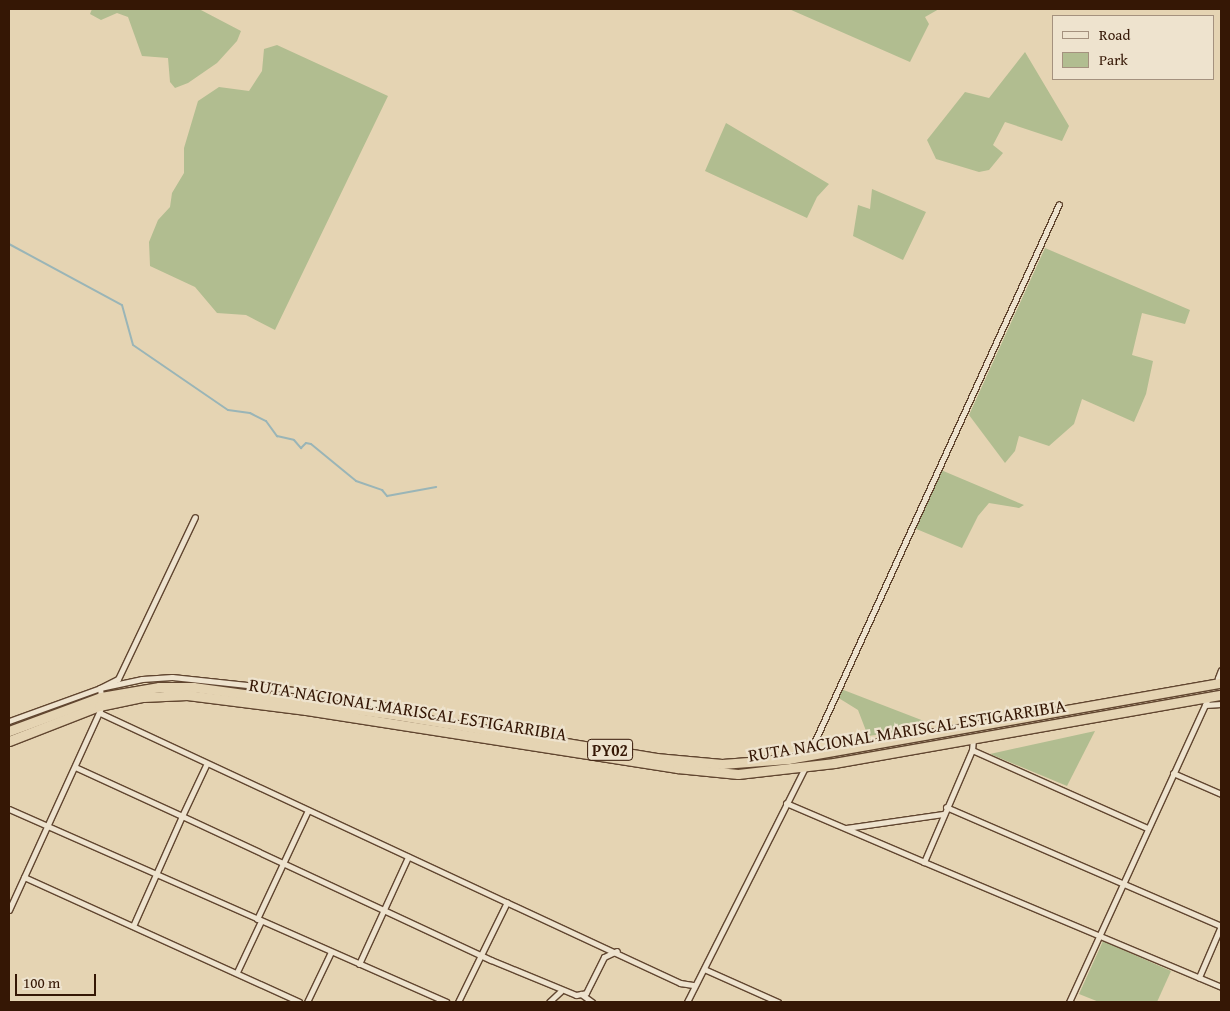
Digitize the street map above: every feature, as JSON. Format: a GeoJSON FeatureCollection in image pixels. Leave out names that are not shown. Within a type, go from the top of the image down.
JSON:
{"type":"FeatureCollection","features":[{"type":"Feature","properties":{"kind":"highway","name":"RUTA NACIONAL MARISCAL ESTIGARRIBIA"},"geometry":{"type":"LineString","coordinates":[[9,731],[100,701],[159,687],[193,687],[406,716],[701,764],[808,756],[1220,680]]}},
{"type":"Feature","properties":{"kind":"highway","name":"RUTA NACIONAL MARISCAL ESTIGARRIBIA"},"geometry":{"type":"LineString","coordinates":[[9,741],[100,701],[161,695],[210,696],[706,771],[738,774],[805,767],[973,739],[1210,695],[1221,695]]}},
{"type":"Feature","properties":{"kind":"street"},"geometry":{"type":"LineString","coordinates":[[808,756],[1059,204]]}},
{"type":"Feature","properties":{"kind":"street"},"geometry":{"type":"LineString","coordinates":[[9,910],[75,767],[100,701],[118,679],[195,517]]}},
{"type":"Feature","properties":{"kind":"street"},"geometry":{"type":"LineString","coordinates":[[1220,680],[1221,670]]}},
{"type":"Feature","properties":{"kind":"street"},"geometry":{"type":"LineString","coordinates":[[1071,1002],[1147,828],[1210,695]]}},
{"type":"Feature","properties":{"kind":"street"},"geometry":{"type":"LineString","coordinates":[[9,721],[100,701],[206,765],[617,951],[680,982],[693,985]]}},
{"type":"Feature","properties":{"kind":"street"},"geometry":{"type":"LineString","coordinates":[[1205,705],[1221,704]]}},
{"type":"Feature","properties":{"kind":"street"},"geometry":{"type":"LineString","coordinates":[[924,862],[972,750],[973,739]]}},
{"type":"Feature","properties":{"kind":"street"},"geometry":{"type":"LineString","coordinates":[[972,750],[1147,828]]}},
{"type":"Feature","properties":{"kind":"street"},"geometry":{"type":"LineString","coordinates":[[133,926],[206,765]]}},
{"type":"Feature","properties":{"kind":"street"},"geometry":{"type":"LineString","coordinates":[[75,767],[484,956],[562,991],[581,994],[592,1002]]}},
{"type":"Feature","properties":{"kind":"street"},"geometry":{"type":"LineString","coordinates":[[687,1002],[693,985],[704,969],[805,767]]}},
{"type":"Feature","properties":{"kind":"street"},"geometry":{"type":"LineString","coordinates":[[1173,773],[1221,794]]}},
{"type":"Feature","properties":{"kind":"street"},"geometry":{"type":"LineString","coordinates":[[786,803],[1100,934],[1221,987]]}},
{"type":"Feature","properties":{"kind":"street"},"geometry":{"type":"LineString","coordinates":[[946,807],[1221,926],[1199,977]]}},
{"type":"Feature","properties":{"kind":"street"},"geometry":{"type":"LineString","coordinates":[[9,809],[446,1002]]}},
{"type":"Feature","properties":{"kind":"street"},"geometry":{"type":"LineString","coordinates":[[237,972],[283,863],[308,810]]}},
{"type":"Feature","properties":{"kind":"street"},"geometry":{"type":"LineString","coordinates":[[846,828],[943,814]]}},
{"type":"Feature","properties":{"kind":"street"},"geometry":{"type":"LineString","coordinates":[[359,964],[408,857]]}},
{"type":"Feature","properties":{"kind":"street"},"geometry":{"type":"LineString","coordinates":[[24,878],[237,972],[299,1002]]}},
{"type":"Feature","properties":{"kind":"street"},"geometry":{"type":"LineString","coordinates":[[458,1002],[484,956],[508,902]]}},
{"type":"Feature","properties":{"kind":"street"},"geometry":{"type":"LineString","coordinates":[[581,994],[590,988],[604,957],[617,951]]}},
{"type":"Feature","properties":{"kind":"street"},"geometry":{"type":"LineString","coordinates":[[307,1002],[330,952]]}},
{"type":"Feature","properties":{"kind":"street"},"geometry":{"type":"LineString","coordinates":[[704,969],[778,1002]]}},
{"type":"Feature","properties":{"kind":"street"},"geometry":{"type":"LineString","coordinates":[[549,1002],[562,991]]}},
{"type":"Feature","properties":{"kind":"green space"},"geometry":{"type":"Polygon","coordinates":[[[92,9],[199,9],[241,31],[237,41],[217,63],[188,83],[175,88],[170,82],[168,58],[142,56],[128,17],[117,13],[101,20],[90,14],[92,9]]]}},
{"type":"Feature","properties":{"kind":"green space"},"geometry":{"type":"Polygon","coordinates":[[[789,9],[939,9],[925,17],[929,24],[910,62],[789,9]]]}},
{"type":"Feature","properties":{"kind":"green space"},"geometry":{"type":"Polygon","coordinates":[[[277,45],[388,96],[275,330],[246,315],[217,313],[195,287],[150,266],[149,242],[158,220],[170,207],[172,193],[184,173],[184,148],[198,101],[219,87],[249,91],[262,71],[264,49],[277,45]]]}},
{"type":"Feature","properties":{"kind":"green space"},"geometry":{"type":"Polygon","coordinates":[[[1025,52],[1069,126],[1062,141],[1005,122],[993,145],[1003,153],[989,170],[979,172],[936,159],[927,140],[965,92],[989,98],[1025,52]]]}},
{"type":"Feature","properties":{"kind":"green space"},"geometry":{"type":"Polygon","coordinates":[[[726,123],[829,184],[817,197],[807,218],[705,171],[726,123]]]}},
{"type":"Feature","properties":{"kind":"green space"},"geometry":{"type":"Polygon","coordinates":[[[872,189],[926,212],[903,260],[853,236],[858,205],[870,209],[872,189]]]}},
{"type":"Feature","properties":{"kind":"green space"},"geometry":{"type":"Polygon","coordinates":[[[1045,248],[1190,310],[1185,324],[1142,313],[1132,355],[1153,361],[1146,394],[1134,422],[1082,399],[1074,424],[1049,446],[1019,436],[1015,451],[1005,463],[969,415],[1045,248]]]}},
{"type":"Feature","properties":{"kind":"green space"},"geometry":{"type":"Polygon","coordinates":[[[941,470],[1024,505],[1019,508],[989,503],[978,516],[962,548],[914,528],[941,470]]]}},
{"type":"Feature","properties":{"kind":"green space"},"geometry":{"type":"Polygon","coordinates":[[[841,689],[924,721],[925,728],[868,736],[858,710],[837,697],[841,689]]]}},
{"type":"Feature","properties":{"kind":"green space"},"geometry":{"type":"Polygon","coordinates":[[[1095,731],[1067,786],[990,754],[1095,731]]]}},
{"type":"Feature","properties":{"kind":"green space"},"geometry":{"type":"Polygon","coordinates":[[[1103,941],[1171,971],[1157,1002],[1099,1002],[1079,994],[1103,941]]]}},
{"type":"Feature","properties":{"kind":"waterway"},"geometry":{"type":"LineString","coordinates":[[9,244],[122,305],[133,345],[228,410],[250,413],[266,421],[277,436],[294,440],[301,448],[306,443],[311,444],[356,481],[382,490],[387,496],[436,487]]}}]}
